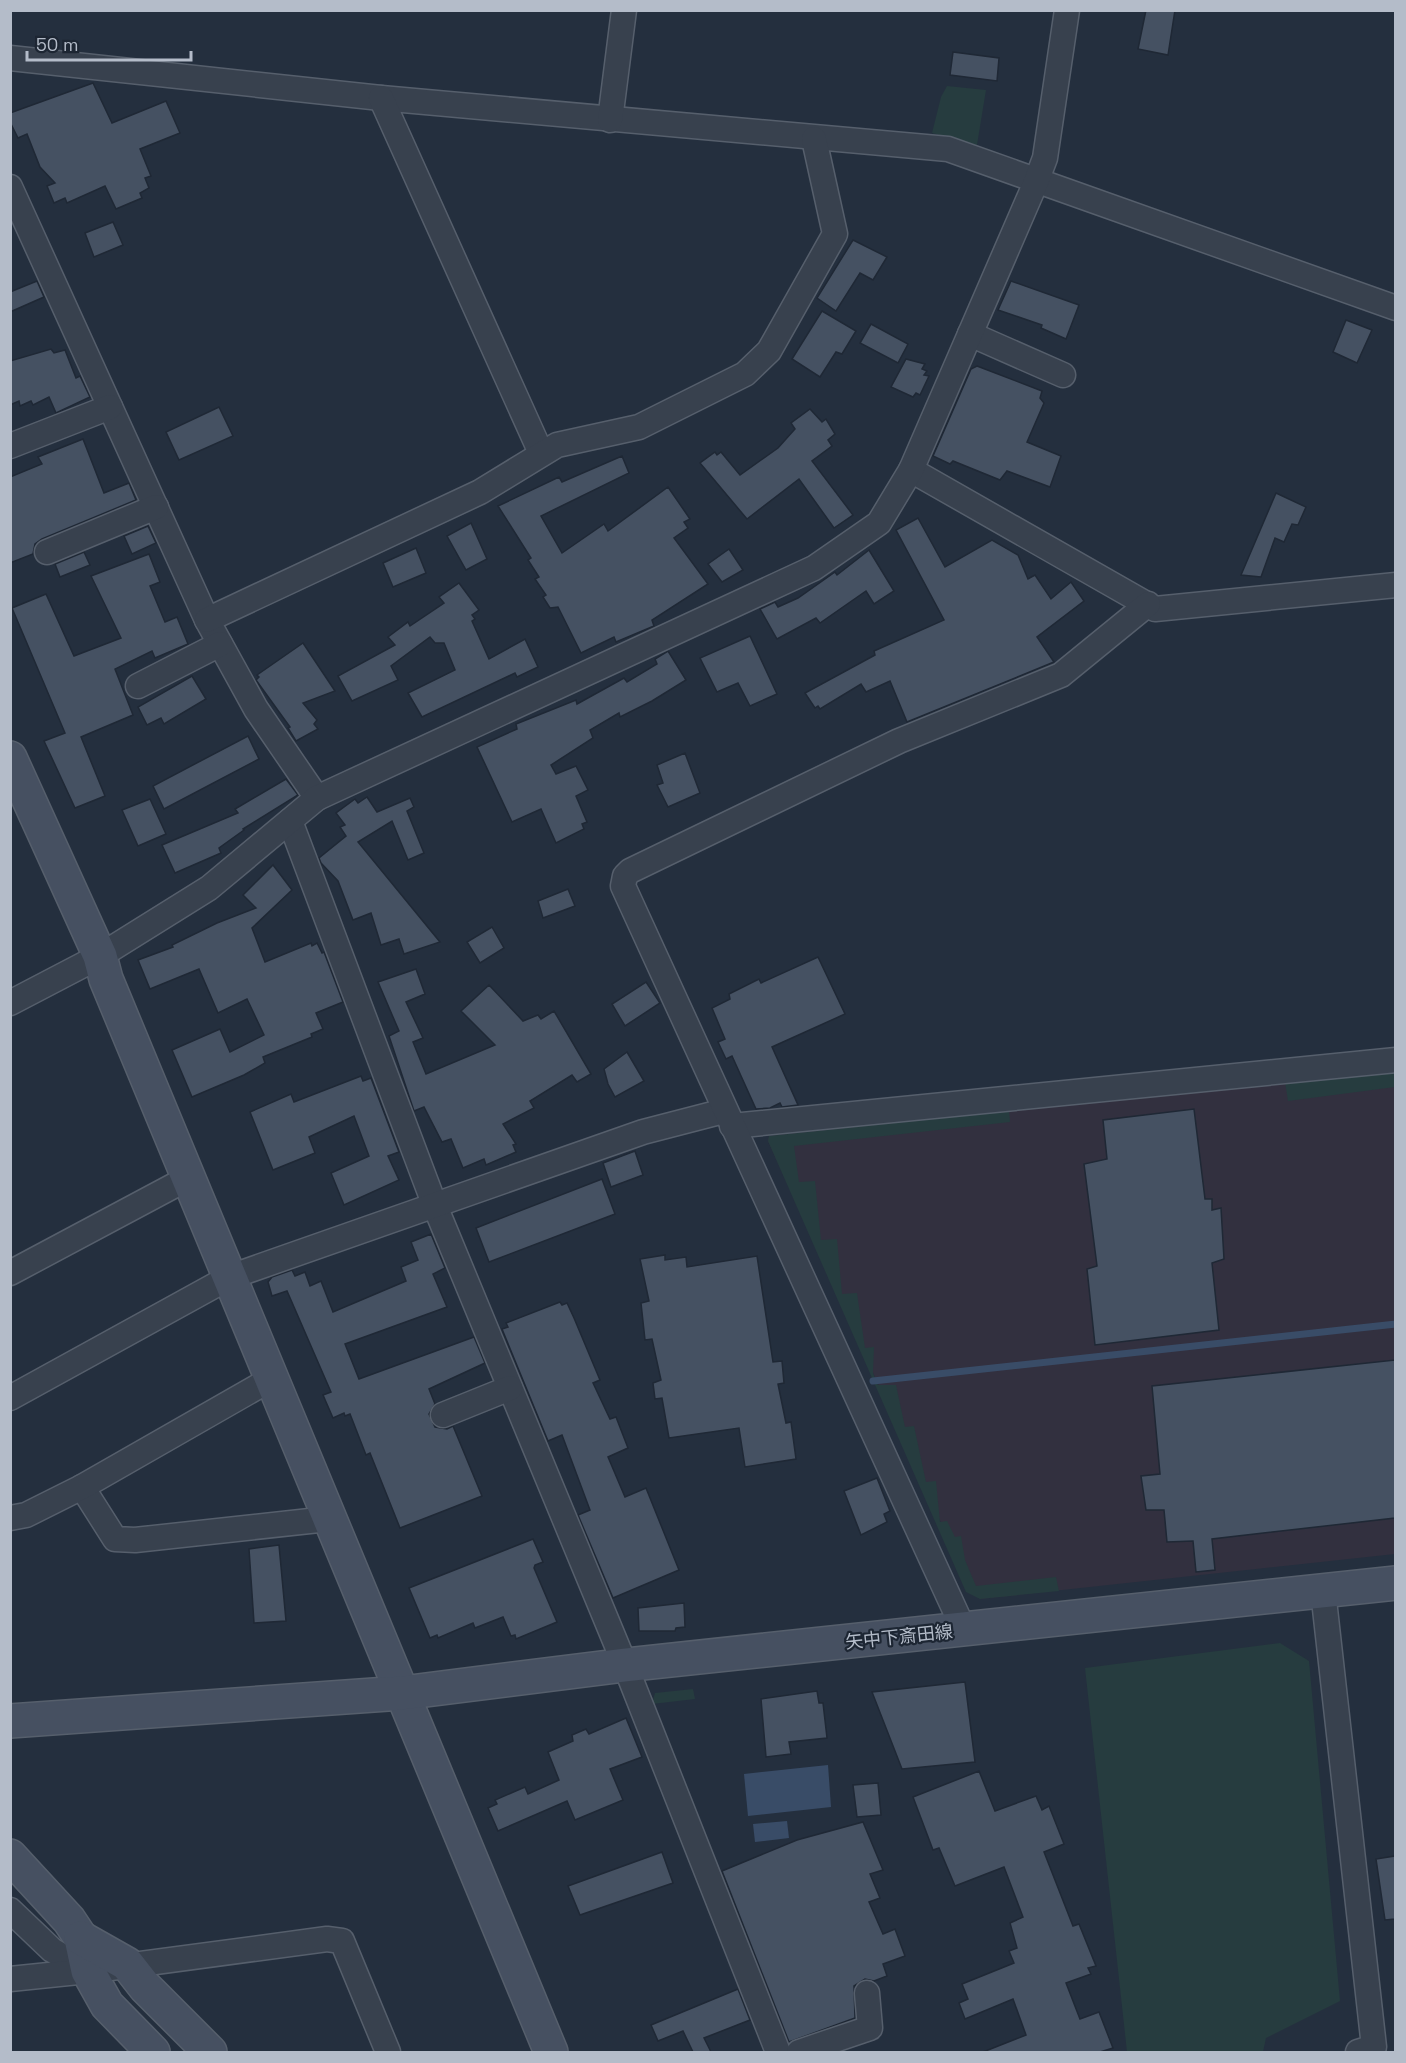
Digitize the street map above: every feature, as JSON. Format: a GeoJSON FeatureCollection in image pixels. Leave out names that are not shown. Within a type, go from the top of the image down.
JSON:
{"type":"FeatureCollection","features":[{"type":"Feature","properties":{"kind":"street"},"geometry":{"type":"LineString","coordinates":[[610,120],[624,10]]}},
{"type":"Feature","properties":{"kind":"street"},"geometry":{"type":"LineString","coordinates":[[10,1003],[100,956],[209,888],[317,798],[814,568],[879,523],[910,470],[1045,158],[1067,10]]}},
{"type":"Feature","properties":{"kind":"street"},"geometry":{"type":"LineString","coordinates":[[10,58],[381,98],[814,139],[948,149],[1395,308]]}},
{"type":"Feature","properties":{"kind":"street"},"geometry":{"type":"LineString","coordinates":[[381,98],[541,453]]}},
{"type":"Feature","properties":{"kind":"street"},"geometry":{"type":"LineString","coordinates":[[207,620],[480,492],[557,445],[639,427],[745,374],[769,351],[835,234],[814,139]]}},
{"type":"Feature","properties":{"kind":"street"},"geometry":{"type":"LineString","coordinates":[[10,187],[207,620],[256,709],[317,798]]}},
{"type":"Feature","properties":{"kind":"street"},"geometry":{"type":"LineString","coordinates":[[970,334],[1063,375]]}},
{"type":"Feature","properties":{"kind":"street"},"geometry":{"type":"LineString","coordinates":[[10,446],[111,407]]}},
{"type":"Feature","properties":{"kind":"street"},"geometry":{"type":"LineString","coordinates":[[910,470],[1155,609],[1395,585]]}},
{"type":"Feature","properties":{"kind":"street"},"geometry":{"type":"LineString","coordinates":[[47,552],[156,507]]}},
{"type":"Feature","properties":{"kind":"street"},"geometry":{"type":"LineString","coordinates":[[964,1630],[622,886],[625,876],[630,871],[899,741],[1061,675],[1148,604]]}},
{"type":"Feature","properties":{"kind":"street"},"geometry":{"type":"LineString","coordinates":[[138,686],[220,644]]}},
{"type":"Feature","properties":{"kind":"street"},"geometry":{"type":"LineString","coordinates":[[12,763],[100,956],[106,979],[551,2052]]}},
{"type":"Feature","properties":{"kind":"street"},"geometry":{"type":"LineString","coordinates":[[290,821],[435,1206],[625,1665],[778,2052]]}},
{"type":"Feature","properties":{"kind":"street"},"geometry":{"type":"LineString","coordinates":[[10,1398],[230,1277],[643,1132],[728,1119],[1395,1060]]}},
{"type":"Feature","properties":{"kind":"street"},"geometry":{"type":"LineString","coordinates":[[10,1273],[190,1177]]}},
{"type":"Feature","properties":{"kind":"street"},"geometry":{"type":"LineString","coordinates":[[10,1518],[26,1515],[82,1486],[271,1379]]}},
{"type":"Feature","properties":{"kind":"street"},"geometry":{"type":"LineString","coordinates":[[443,1415],[510,1388]]}},
{"type":"Feature","properties":{"kind":"street"},"geometry":{"type":"LineString","coordinates":[[82,1486],[116,1539],[135,1540],[328,1518]]}},
{"type":"Feature","properties":{"kind":"street","name":"矢中下斎田線"},"geometry":{"type":"LineString","coordinates":[[10,1721],[402,1692],[625,1665],[1395,1582]]}},
{"type":"Feature","properties":{"kind":"street"},"geometry":{"type":"LineString","coordinates":[[1323,1591],[1374,2047],[1358,2052]]}},
{"type":"Feature","properties":{"kind":"street"},"geometry":{"type":"LineString","coordinates":[[10,1856],[57,1905],[81,1938],[88,1971],[107,2005],[153,2052]]}},
{"type":"Feature","properties":{"kind":"street"},"geometry":{"type":"LineString","coordinates":[[10,1910],[52,1950],[88,1971]]}},
{"type":"Feature","properties":{"kind":"street"},"geometry":{"type":"LineString","coordinates":[[81,1938],[127,1964],[145,1987],[210,2052]]}},
{"type":"Feature","properties":{"kind":"street"},"geometry":{"type":"LineString","coordinates":[[10,1978],[88,1971],[327,1939],[342,1941],[388,2052]]}},
{"type":"Feature","properties":{"kind":"street"},"geometry":{"type":"LineString","coordinates":[[799,2052],[870,2028],[867,1993]]}},
{"type":"Feature","properties":{"kind":"shaded area"},"geometry":{"type":"Polygon","coordinates":[[[1395,1070],[1395,1554],[980,1599],[973,1593],[768,1141],[769,1136],[1395,1070]]]}},
{"type":"Feature","properties":{"kind":"green space"},"geometry":{"type":"Polygon","coordinates":[[[947,86],[986,90],[977,145],[932,133],[941,97],[947,86]]]}},
{"type":"Feature","properties":{"kind":"green space"},"geometry":{"type":"Polygon","coordinates":[[[1395,1069],[1395,1087],[1288,1101],[1285,1082],[1395,1069]]]}},
{"type":"Feature","properties":{"kind":"green space"},"geometry":{"type":"Polygon","coordinates":[[[1009,1111],[1010,1122],[794,1146],[799,1182],[815,1181],[821,1240],[837,1239],[842,1294],[857,1293],[865,1348],[874,1347],[873,1373],[878,1385],[896,1385],[905,1427],[914,1426],[926,1482],[936,1481],[940,1522],[947,1521],[955,1537],[961,1536],[965,1560],[976,1586],[1056,1577],[1059,1591],[980,1599],[966,1592],[768,1141],[769,1136],[1009,1111]]]}},
{"type":"Feature","properties":{"kind":"green space"},"geometry":{"type":"Polygon","coordinates":[[[1280,1643],[1309,1661],[1340,2001],[1266,2038],[1263,2052],[1127,2052],[1085,1668],[1280,1643]]]}},
{"type":"Feature","properties":{"kind":"green space"},"geometry":{"type":"Polygon","coordinates":[[[693,1689],[695,1699],[652,1704],[655,1693],[693,1689]]]}},
{"type":"Feature","properties":{"kind":"water"},"geometry":{"type":"Polygon","coordinates":[[[828,1765],[831,1807],[748,1816],[744,1774],[828,1765]]]}},
{"type":"Feature","properties":{"kind":"water"},"geometry":{"type":"Polygon","coordinates":[[[787,1821],[789,1838],[755,1842],[753,1824],[787,1821]]]}},
{"type":"Feature","properties":{"kind":"building"},"geometry":{"type":"Polygon","coordinates":[[[1146,10],[1175,10],[1168,55],[1138,49],[1146,10]]]}},
{"type":"Feature","properties":{"kind":"building"},"geometry":{"type":"Polygon","coordinates":[[[953,52],[999,58],[997,81],[950,75],[953,52]]]}},
{"type":"Feature","properties":{"kind":"building"},"geometry":{"type":"Polygon","coordinates":[[[93,83],[112,123],[166,101],[180,133],[140,149],[151,176],[145,178],[149,188],[140,193],[142,198],[116,209],[105,186],[67,203],[65,198],[54,203],[47,186],[55,183],[40,167],[27,134],[18,138],[10,122],[10,113],[93,83]]]}},
{"type":"Feature","properties":{"kind":"building"},"geometry":{"type":"Polygon","coordinates":[[[113,222],[123,245],[94,257],[85,233],[113,222]]]}},
{"type":"Feature","properties":{"kind":"building"},"geometry":{"type":"Polygon","coordinates":[[[853,240],[887,257],[873,280],[860,273],[836,311],[817,298],[853,240]]]}},
{"type":"Feature","properties":{"kind":"building"},"geometry":{"type":"Polygon","coordinates":[[[37,281],[44,297],[10,312],[10,292],[37,281]]]}},
{"type":"Feature","properties":{"kind":"building"},"geometry":{"type":"Polygon","coordinates":[[[1011,281],[1079,305],[1066,339],[1041,328],[1042,325],[998,310],[1011,281]]]}},
{"type":"Feature","properties":{"kind":"building"},"geometry":{"type":"Polygon","coordinates":[[[822,311],[856,331],[842,354],[836,352],[820,377],[792,359],[822,311]]]}},
{"type":"Feature","properties":{"kind":"building"},"geometry":{"type":"Polygon","coordinates":[[[1346,320],[1372,330],[1357,363],[1333,352],[1346,320]]]}},
{"type":"Feature","properties":{"kind":"building"},"geometry":{"type":"Polygon","coordinates":[[[871,324],[908,344],[898,363],[860,343],[871,324]]]}},
{"type":"Feature","properties":{"kind":"building"},"geometry":{"type":"Polygon","coordinates":[[[51,349],[54,353],[65,350],[76,378],[80,376],[90,397],[56,413],[49,397],[33,405],[31,401],[20,406],[19,401],[10,405],[10,361],[51,349]]]}},
{"type":"Feature","properties":{"kind":"building"},"geometry":{"type":"Polygon","coordinates":[[[906,359],[925,364],[922,369],[927,371],[924,375],[929,376],[920,395],[916,393],[913,397],[891,387],[906,359]]]}},
{"type":"Feature","properties":{"kind":"building"},"geometry":{"type":"Polygon","coordinates":[[[977,366],[1042,391],[1040,398],[1044,403],[1027,442],[1061,456],[1050,487],[1007,471],[1000,480],[953,461],[950,464],[933,456],[971,369],[977,366]]]}},
{"type":"Feature","properties":{"kind":"building"},"geometry":{"type":"Polygon","coordinates":[[[219,407],[233,436],[179,460],[166,432],[219,407]]]}},
{"type":"Feature","properties":{"kind":"building"},"geometry":{"type":"Polygon","coordinates":[[[810,409],[822,422],[826,419],[835,434],[828,440],[832,446],[812,461],[853,515],[834,528],[799,479],[747,519],[700,463],[715,452],[717,455],[721,452],[740,475],[778,448],[795,429],[791,423],[810,409]]]}},
{"type":"Feature","properties":{"kind":"building"},"geometry":{"type":"Polygon","coordinates":[[[83,439],[104,493],[129,483],[136,500],[42,539],[35,544],[33,554],[10,563],[10,477],[42,464],[38,457],[83,439]]]}},
{"type":"Feature","properties":{"kind":"building"},"geometry":{"type":"Polygon","coordinates":[[[622,456],[629,473],[541,516],[562,553],[604,524],[608,531],[668,487],[690,519],[684,522],[688,528],[674,538],[708,584],[652,620],[654,626],[616,642],[614,637],[581,653],[558,607],[550,608],[543,597],[546,595],[535,579],[539,577],[528,560],[531,558],[498,506],[559,477],[562,482],[622,456]]]}},
{"type":"Feature","properties":{"kind":"building"},"geometry":{"type":"Polygon","coordinates":[[[1276,493],[1306,507],[1298,525],[1292,524],[1284,542],[1275,538],[1261,577],[1241,575],[1276,493]]]}},
{"type":"Feature","properties":{"kind":"building"},"geometry":{"type":"Polygon","coordinates":[[[918,518],[945,567],[992,540],[1018,555],[1028,579],[1035,575],[1051,599],[1071,582],[1084,601],[1037,637],[1054,662],[907,722],[890,681],[866,692],[861,684],[820,709],[818,706],[815,708],[805,693],[875,655],[874,651],[944,620],[896,530],[918,518]]]}},
{"type":"Feature","properties":{"kind":"building"},"geometry":{"type":"Polygon","coordinates":[[[471,523],[487,559],[466,570],[447,536],[471,523]]]}},
{"type":"Feature","properties":{"kind":"building"},"geometry":{"type":"Polygon","coordinates":[[[148,526],[156,543],[132,554],[124,536],[148,526]]]}},
{"type":"Feature","properties":{"kind":"building"},"geometry":{"type":"Polygon","coordinates":[[[416,548],[426,573],[393,587],[383,563],[416,548]]]}},
{"type":"Feature","properties":{"kind":"building"},"geometry":{"type":"Polygon","coordinates":[[[729,549],[743,570],[722,582],[708,564],[729,549]]]}},
{"type":"Feature","properties":{"kind":"building"},"geometry":{"type":"Polygon","coordinates":[[[869,550],[894,591],[874,604],[866,591],[820,623],[816,618],[777,639],[760,609],[775,602],[778,607],[798,598],[835,572],[837,575],[869,550]]]}},
{"type":"Feature","properties":{"kind":"building"},"geometry":{"type":"Polygon","coordinates":[[[84,552],[90,565],[60,577],[55,564],[84,552]]]}},
{"type":"Feature","properties":{"kind":"building"},"geometry":{"type":"Polygon","coordinates":[[[149,554],[160,582],[150,586],[165,622],[177,617],[188,644],[155,658],[152,651],[115,669],[133,715],[81,737],[105,796],[75,808],[44,741],[65,733],[12,608],[46,594],[74,656],[121,638],[91,576],[149,554]]]}},
{"type":"Feature","properties":{"kind":"building"},"geometry":{"type":"Polygon","coordinates":[[[459,583],[479,610],[472,615],[475,619],[472,621],[489,659],[525,639],[538,667],[517,677],[515,673],[422,717],[408,693],[455,670],[444,643],[435,643],[430,637],[391,666],[398,680],[352,701],[338,676],[395,645],[388,637],[408,622],[410,626],[444,603],[439,597],[459,583]]]}},
{"type":"Feature","properties":{"kind":"building"},"geometry":{"type":"Polygon","coordinates":[[[750,636],[777,694],[750,706],[738,683],[717,692],[700,658],[750,636]]]}},
{"type":"Feature","properties":{"kind":"building"},"geometry":{"type":"Polygon","coordinates":[[[303,643],[335,691],[303,703],[317,720],[314,724],[318,729],[296,741],[288,728],[290,727],[256,680],[259,677],[257,675],[303,643]]]}},
{"type":"Feature","properties":{"kind":"building"},"geometry":{"type":"Polygon","coordinates":[[[668,651],[686,680],[652,701],[620,717],[619,713],[590,730],[593,738],[551,765],[556,774],[576,766],[588,790],[576,796],[587,822],[582,824],[584,829],[556,843],[541,809],[512,822],[477,747],[517,729],[516,724],[576,700],[577,704],[624,678],[627,682],[657,664],[655,659],[668,651]]]}},
{"type":"Feature","properties":{"kind":"building"},"geometry":{"type":"Polygon","coordinates":[[[192,676],[206,699],[164,724],[161,718],[147,725],[138,707],[192,676]]]}},
{"type":"Feature","properties":{"kind":"building"},"geometry":{"type":"Polygon","coordinates":[[[248,736],[259,759],[164,809],[153,786],[248,736]]]}},
{"type":"Feature","properties":{"kind":"building"},"geometry":{"type":"Polygon","coordinates":[[[685,753],[700,793],[668,807],[657,785],[663,783],[657,765],[685,753]]]}},
{"type":"Feature","properties":{"kind":"building"},"geometry":{"type":"Polygon","coordinates":[[[286,779],[298,795],[243,829],[219,848],[221,853],[175,873],[162,845],[238,813],[235,809],[286,779]]]}},
{"type":"Feature","properties":{"kind":"building"},"geometry":{"type":"Polygon","coordinates":[[[367,797],[377,812],[410,798],[414,807],[407,811],[424,853],[408,860],[392,821],[358,842],[440,942],[404,954],[399,939],[381,945],[371,913],[353,920],[338,881],[321,863],[319,858],[346,836],[340,827],[345,825],[336,813],[355,799],[358,803],[367,797]]]}},
{"type":"Feature","properties":{"kind":"building"},"geometry":{"type":"Polygon","coordinates":[[[150,799],[166,834],[138,846],[122,810],[150,799]]]}},
{"type":"Feature","properties":{"kind":"building"},"geometry":{"type":"Polygon","coordinates":[[[273,865],[292,890],[252,928],[265,962],[311,943],[312,946],[317,943],[322,953],[324,952],[343,1002],[316,1013],[323,1029],[311,1034],[312,1037],[263,1057],[265,1063],[244,1075],[192,1097],[172,1050],[220,1029],[230,1052],[264,1035],[247,999],[218,1013],[199,969],[150,989],[138,960],[173,947],[172,945],[217,923],[256,908],[243,895],[273,865]]]}},
{"type":"Feature","properties":{"kind":"building"},"geometry":{"type":"Polygon","coordinates":[[[568,889],[575,906],[543,918],[538,901],[568,889]]]}},
{"type":"Feature","properties":{"kind":"building"},"geometry":{"type":"Polygon","coordinates":[[[492,927],[504,948],[480,963],[467,942],[492,927]]]}},
{"type":"Feature","properties":{"kind":"building"},"geometry":{"type":"Polygon","coordinates":[[[818,957],[845,1014],[772,1047],[798,1105],[782,1107],[780,1103],[770,1108],[756,1109],[732,1056],[726,1059],[718,1042],[725,1039],[712,1008],[730,999],[729,994],[759,979],[761,983],[818,957]]]}},
{"type":"Feature","properties":{"kind":"building"},"geometry":{"type":"Polygon","coordinates":[[[416,969],[425,994],[406,1002],[423,1038],[413,1042],[426,1074],[495,1045],[461,1011],[489,985],[523,1021],[538,1015],[541,1019],[554,1011],[591,1074],[577,1082],[572,1075],[530,1101],[534,1108],[503,1124],[516,1144],[513,1145],[516,1152],[486,1165],[484,1159],[463,1168],[451,1139],[442,1142],[424,1107],[414,1111],[389,1036],[399,1031],[378,982],[416,969]]]}},
{"type":"Feature","properties":{"kind":"building"},"geometry":{"type":"Polygon","coordinates":[[[646,982],[660,1003],[625,1026],[612,1004],[646,982]]]}},
{"type":"Feature","properties":{"kind":"building"},"geometry":{"type":"Polygon","coordinates":[[[627,1052],[644,1081],[615,1097],[604,1069],[627,1052]]]}},
{"type":"Feature","properties":{"kind":"building"},"geometry":{"type":"Polygon","coordinates":[[[361,1076],[363,1081],[371,1078],[399,1152],[388,1156],[399,1180],[344,1205],[331,1173],[369,1156],[354,1116],[309,1137],[315,1153],[273,1170],[250,1112],[291,1094],[294,1102],[361,1076]]]}},
{"type":"Feature","properties":{"kind":"building"},"geometry":{"type":"Polygon","coordinates":[[[1194,1109],[1205,1199],[1212,1199],[1212,1210],[1221,1208],[1224,1259],[1212,1263],[1219,1330],[1095,1345],[1087,1269],[1097,1266],[1084,1164],[1107,1159],[1103,1120],[1194,1109]]]}},
{"type":"Feature","properties":{"kind":"building"},"geometry":{"type":"Polygon","coordinates":[[[635,1151],[643,1175],[611,1187],[603,1163],[635,1151]]]}},
{"type":"Feature","properties":{"kind":"building"},"geometry":{"type":"Polygon","coordinates":[[[602,1179],[615,1214],[489,1262],[476,1228],[602,1179]]]}},
{"type":"Feature","properties":{"kind":"building"},"geometry":{"type":"Polygon","coordinates":[[[431,1234],[445,1268],[433,1274],[447,1307],[345,1344],[359,1379],[474,1337],[485,1363],[429,1389],[435,1404],[429,1414],[435,1427],[447,1429],[453,1426],[482,1496],[400,1528],[370,1453],[366,1455],[350,1414],[345,1416],[344,1413],[333,1418],[323,1395],[331,1392],[287,1291],[272,1296],[268,1282],[272,1277],[292,1270],[295,1276],[305,1272],[310,1286],[321,1281],[333,1312],[406,1281],[401,1267],[418,1260],[411,1242],[431,1234]]]}},
{"type":"Feature","properties":{"kind":"building"},"geometry":{"type":"Polygon","coordinates":[[[665,1255],[665,1260],[686,1257],[687,1267],[757,1256],[773,1362],[782,1361],[784,1383],[778,1384],[786,1423],[791,1422],[796,1459],[745,1467],[739,1428],[669,1438],[662,1398],[655,1399],[653,1383],[661,1380],[652,1339],[645,1340],[641,1303],[649,1301],[640,1259],[665,1255]]]}},
{"type":"Feature","properties":{"kind":"building"},"geometry":{"type":"Polygon","coordinates":[[[560,1302],[562,1305],[567,1303],[574,1318],[600,1380],[593,1383],[610,1419],[616,1417],[628,1448],[608,1457],[625,1497],[646,1488],[679,1570],[613,1598],[578,1515],[590,1510],[562,1435],[548,1441],[502,1329],[508,1327],[506,1323],[560,1302]]]}},
{"type":"Feature","properties":{"kind":"building"},"geometry":{"type":"Polygon","coordinates":[[[1395,1360],[1395,1518],[1212,1539],[1215,1570],[1196,1572],[1193,1541],[1167,1542],[1164,1510],[1146,1510],[1141,1476],[1160,1474],[1152,1386],[1395,1360]]]}},
{"type":"Feature","properties":{"kind":"building"},"geometry":{"type":"Polygon","coordinates":[[[877,1478],[890,1511],[884,1514],[887,1522],[861,1535],[844,1491],[877,1478]]]}},
{"type":"Feature","properties":{"kind":"building"},"geometry":{"type":"Polygon","coordinates":[[[533,1539],[543,1562],[535,1565],[534,1568],[557,1622],[516,1639],[515,1635],[511,1636],[503,1617],[475,1628],[473,1623],[438,1638],[437,1635],[430,1638],[409,1588],[533,1539]]]}},
{"type":"Feature","properties":{"kind":"building"},"geometry":{"type":"Polygon","coordinates":[[[279,1545],[286,1621],[254,1623],[249,1549],[279,1545]]]}},
{"type":"Feature","properties":{"kind":"building"},"geometry":{"type":"Polygon","coordinates":[[[684,1603],[685,1627],[676,1628],[675,1631],[639,1631],[638,1608],[684,1603]]]}},
{"type":"Feature","properties":{"kind":"building"},"geometry":{"type":"Polygon","coordinates":[[[965,1682],[975,1762],[902,1769],[872,1692],[965,1682]]]}},
{"type":"Feature","properties":{"kind":"building"},"geometry":{"type":"Polygon","coordinates":[[[817,1691],[819,1703],[823,1703],[827,1738],[789,1742],[791,1754],[766,1757],[761,1699],[817,1691]]]}},
{"type":"Feature","properties":{"kind":"building"},"geometry":{"type":"Polygon","coordinates":[[[626,1718],[642,1757],[610,1769],[623,1800],[575,1820],[567,1801],[498,1831],[488,1808],[497,1804],[495,1800],[525,1787],[528,1794],[559,1780],[548,1752],[573,1741],[572,1735],[586,1729],[589,1734],[626,1718]]]}},
{"type":"Feature","properties":{"kind":"building"},"geometry":{"type":"Polygon","coordinates":[[[979,1771],[995,1811],[1036,1796],[1042,1810],[1049,1806],[1064,1844],[1044,1852],[1073,1926],[1079,1924],[1096,1966],[1088,1968],[1091,1974],[1066,1983],[1080,2019],[1099,2012],[1113,2048],[1100,2052],[983,2052],[1026,2035],[1013,1999],[965,2019],[959,2003],[968,1999],[962,1984],[1014,1963],[1009,1951],[1017,1948],[1010,1923],[1023,1917],[1004,1867],[955,1886],[939,1848],[933,1850],[913,1797],[979,1771]]]}},
{"type":"Feature","properties":{"kind":"building"},"geometry":{"type":"Polygon","coordinates":[[[878,1783],[881,1815],[857,1817],[853,1785],[878,1783]]]}},
{"type":"Feature","properties":{"kind":"building"},"geometry":{"type":"Polygon","coordinates":[[[863,1822],[883,1870],[870,1874],[880,1898],[869,1902],[883,1934],[895,1929],[905,1956],[883,1964],[887,1976],[874,1981],[865,1979],[854,1986],[855,2018],[789,2042],[722,1871],[797,1840],[863,1822]]]}},
{"type":"Feature","properties":{"kind":"building"},"geometry":{"type":"Polygon","coordinates":[[[662,1852],[673,1883],[580,1915],[568,1886],[662,1852]]]}},
{"type":"Feature","properties":{"kind":"building"},"geometry":{"type":"Polygon","coordinates":[[[1395,1856],[1395,1919],[1385,1920],[1376,1859],[1395,1856]]]}},
{"type":"Feature","properties":{"kind":"building"},"geometry":{"type":"Polygon","coordinates":[[[738,1989],[750,2020],[704,2038],[711,2052],[693,2052],[683,2031],[658,2041],[651,2025],[738,1989]]]}},
{"type":"Feature","properties":{"kind":"waterway"},"geometry":{"type":"LineString","coordinates":[[873,1381],[1396,1324]]}}]}
